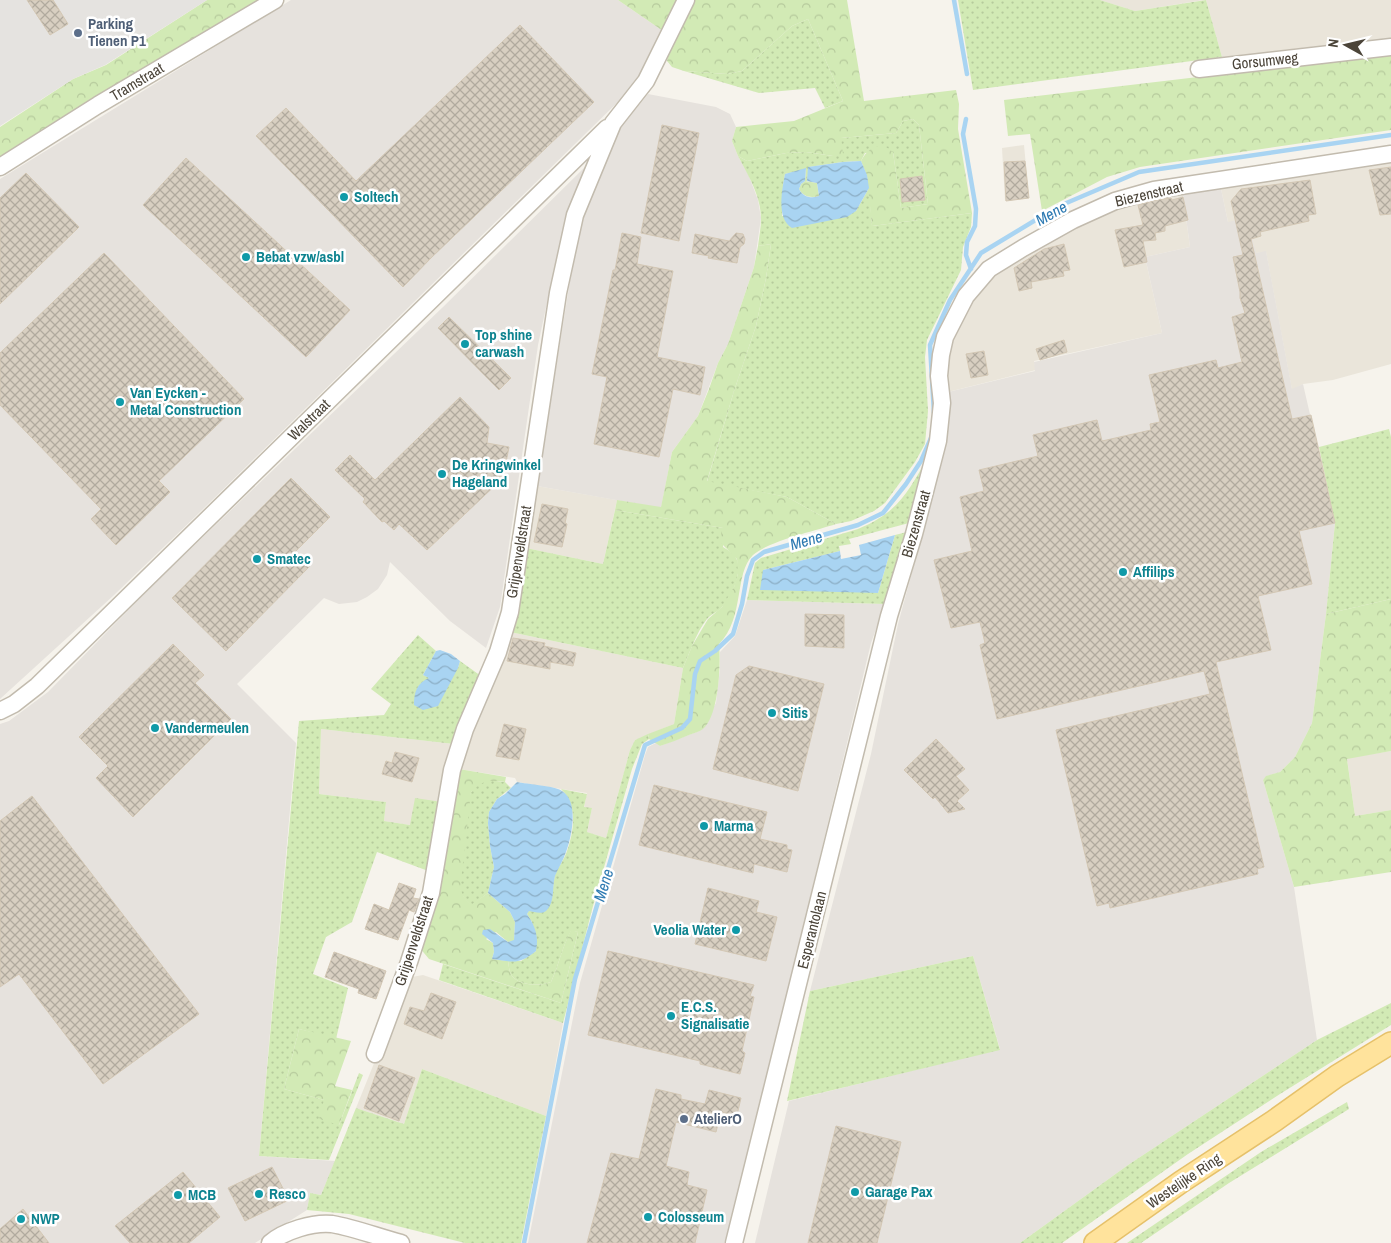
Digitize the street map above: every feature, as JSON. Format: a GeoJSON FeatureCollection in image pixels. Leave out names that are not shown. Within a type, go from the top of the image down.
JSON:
{"type":"FeatureCollection","features":[{"type":"Feature","properties":{"kind":"main road","name":"Westelijke Ring"},"geometry":{"type":"LineString","coordinates":[[1095,1243],[1181,1182],[1274,1122],[1337,1076],[1391,1043]]}},
{"type":"Feature","properties":{"kind":"main road","name":"Westelijke Ring"},"geometry":{"type":"LineString","coordinates":[[1274,1122],[1391,1060]]}},
{"type":"Feature","properties":{"kind":"street","name":"Tramstraat"},"geometry":{"type":"LineString","coordinates":[[0,167],[98,105],[275,0]]}},
{"type":"Feature","properties":{"kind":"street","name":"Grijpenveldstraat"},"geometry":{"type":"LineString","coordinates":[[375,1054],[409,962],[431,893],[452,770],[459,745],[506,630],[512,602],[558,293],[575,215],[613,123],[646,82],[686,0]]}},
{"type":"Feature","properties":{"kind":"street","name":"Gorsumweg"},"geometry":{"type":"LineString","coordinates":[[1199,68],[1391,47]]}},
{"type":"Feature","properties":{"kind":"street","name":"Walstraat"},"geometry":{"type":"LineString","coordinates":[[0,711],[14,704],[37,686],[613,123]]}},
{"type":"Feature","properties":{"kind":"street","name":"Biezenstraat"},"geometry":{"type":"LineString","coordinates":[[889,616],[914,534],[938,441],[942,403],[939,376],[945,338],[966,296],[989,269],[1073,220],[1115,201],[1154,190],[1391,154]]}},
{"type":"Feature","properties":{"kind":"street","name":"Esperantolaan"},"geometry":{"type":"LineString","coordinates":[[734,1243],[889,616]]}},
{"type":"Feature","properties":{"kind":"street"},"geometry":{"type":"LineString","coordinates":[[270,1243],[279,1236],[305,1227],[331,1224],[401,1243]]}},
{"type":"Feature","properties":{"kind":"shaded area","name":"Parking Tienen P1"},"geometry":{"type":"Polygon","coordinates":[[[0,0],[207,0],[105,65],[73,79],[0,126],[0,0]]]}},
{"type":"Feature","properties":{"kind":"shaded area"},"geometry":{"type":"Polygon","coordinates":[[[291,0],[618,0],[663,31],[642,73],[627,93],[198,514],[113,596],[0,699],[0,179],[291,0]]]}},
{"type":"Feature","properties":{"kind":"shaded area"},"geometry":{"type":"Polygon","coordinates":[[[1100,0],[1204,0],[1135,11],[1100,0]]]}},
{"type":"Feature","properties":{"kind":"shaded area"},"geometry":{"type":"Polygon","coordinates":[[[1206,0],[1391,0],[1391,38],[1222,57],[1206,0]]]}},
{"type":"Feature","properties":{"kind":"shaded area"},"geometry":{"type":"Polygon","coordinates":[[[648,94],[716,107],[730,114],[736,127],[732,141],[749,176],[758,200],[761,218],[754,267],[728,344],[718,363],[698,416],[672,452],[661,508],[537,486],[579,225],[599,172],[621,127],[648,94]]]}},
{"type":"Feature","properties":{"kind":"shaded area"},"geometry":{"type":"Polygon","coordinates":[[[1024,145],[1029,198],[1005,201],[1002,148],[1024,145]]]}},
{"type":"Feature","properties":{"kind":"shaded area"},"geometry":{"type":"Polygon","coordinates":[[[1391,157],[1391,364],[1333,380],[1303,384],[1292,390],[1266,252],[1256,253],[1228,222],[1220,184],[1391,157]]]}},
{"type":"Feature","properties":{"kind":"shaded area"},"geometry":{"type":"Polygon","coordinates":[[[586,166],[558,251],[538,345],[500,607],[486,648],[450,621],[390,562],[387,575],[378,589],[357,602],[339,604],[324,598],[237,684],[296,743],[259,1156],[335,1161],[321,1195],[310,1193],[307,1210],[255,1243],[0,1243],[0,724],[9,721],[48,692],[153,585],[443,307],[586,166]]]}},
{"type":"Feature","properties":{"kind":"shaded area"},"geometry":{"type":"Polygon","coordinates":[[[1220,184],[1228,222],[1247,218],[1256,253],[1266,251],[1292,389],[1303,384],[1335,523],[1312,723],[1295,757],[1280,772],[1267,776],[1263,780],[1294,887],[1317,1040],[1128,1165],[1020,1243],[755,1243],[789,1101],[1000,1049],[973,956],[810,991],[871,754],[898,624],[946,437],[944,393],[1035,371],[1034,362],[1162,333],[1145,257],[1190,247],[1182,188],[1220,184]]]}},
{"type":"Feature","properties":{"kind":"shaded area"},"geometry":{"type":"Polygon","coordinates":[[[1182,188],[1190,247],[1145,257],[1162,333],[1034,361],[1036,370],[944,393],[949,343],[981,285],[1003,267],[1098,214],[1182,188]]]}},
{"type":"Feature","properties":{"kind":"shaded area"},"geometry":{"type":"Polygon","coordinates":[[[537,486],[617,500],[603,564],[526,548],[537,486]]]}},
{"type":"Feature","properties":{"kind":"shaded area"},"geometry":{"type":"Polygon","coordinates":[[[747,600],[885,604],[871,643],[726,1238],[724,1243],[528,1243],[580,983],[645,755],[648,747],[656,743],[660,746],[699,731],[716,703],[720,652],[735,636],[747,600]]]}},
{"type":"Feature","properties":{"kind":"shaded area"},"geometry":{"type":"Polygon","coordinates":[[[510,632],[683,668],[674,724],[635,740],[630,750],[606,838],[587,832],[592,808],[584,808],[587,793],[517,782],[515,778],[459,769],[464,751],[510,632]]]}},
{"type":"Feature","properties":{"kind":"shaded area"},"geometry":{"type":"Polygon","coordinates":[[[321,729],[454,744],[442,802],[410,825],[384,821],[386,802],[319,794],[321,729]]]}},
{"type":"Feature","properties":{"kind":"shaded area"},"geometry":{"type":"Polygon","coordinates":[[[1391,751],[1391,810],[1355,816],[1347,758],[1391,751]]]}},
{"type":"Feature","properties":{"kind":"shaded area"},"geometry":{"type":"Polygon","coordinates":[[[423,975],[563,1023],[546,1116],[422,1069],[404,1124],[356,1108],[383,1041],[412,977],[423,975]]]}},
{"type":"Feature","properties":{"kind":"green space"},"geometry":{"type":"Polygon","coordinates":[[[207,0],[259,0],[0,158],[0,127],[73,79],[106,65],[207,0]]]}},
{"type":"Feature","properties":{"kind":"green space"},"geometry":{"type":"Polygon","coordinates":[[[618,0],[678,0],[663,31],[618,0]]]}},
{"type":"Feature","properties":{"kind":"green space"},"geometry":{"type":"Polygon","coordinates":[[[691,0],[847,0],[864,101],[956,90],[959,104],[958,129],[972,213],[872,226],[867,176],[861,161],[865,154],[876,147],[883,145],[893,152],[901,208],[928,204],[919,125],[913,119],[903,121],[896,133],[841,138],[843,154],[833,156],[806,152],[786,153],[747,161],[738,156],[732,141],[736,127],[794,121],[843,101],[808,19],[792,26],[742,71],[727,74],[684,71],[672,67],[667,61],[670,45],[691,0]]]}},
{"type":"Feature","properties":{"kind":"green space"},"geometry":{"type":"Polygon","coordinates":[[[958,0],[1100,0],[1135,11],[1206,0],[1222,57],[973,90],[958,0]]]}},
{"type":"Feature","properties":{"kind":"green space"},"geometry":{"type":"Polygon","coordinates":[[[808,19],[843,101],[825,108],[815,88],[759,93],[684,71],[727,74],[742,71],[792,26],[808,19]]]}},
{"type":"Feature","properties":{"kind":"green space"},"geometry":{"type":"Polygon","coordinates":[[[1391,54],[1391,130],[1140,167],[1107,177],[1042,211],[1030,134],[1008,136],[1004,100],[1391,54]]]}},
{"type":"Feature","properties":{"kind":"green space"},"geometry":{"type":"Polygon","coordinates":[[[913,119],[919,125],[928,204],[901,208],[893,152],[865,153],[861,161],[809,167],[807,181],[805,181],[806,169],[785,174],[782,216],[856,211],[869,188],[872,226],[972,213],[971,227],[963,247],[961,270],[927,340],[925,357],[928,411],[925,444],[915,462],[885,503],[874,511],[851,521],[836,524],[787,497],[707,482],[734,391],[756,326],[771,244],[758,246],[761,219],[759,202],[738,156],[747,161],[786,153],[806,152],[833,156],[841,138],[896,133],[903,121],[913,119]]]}},
{"type":"Feature","properties":{"kind":"green space"},"geometry":{"type":"Polygon","coordinates":[[[805,181],[817,183],[819,196],[807,196],[801,192],[799,189],[805,181]]]}},
{"type":"Feature","properties":{"kind":"green space"},"geometry":{"type":"Polygon","coordinates":[[[771,244],[756,326],[707,481],[787,497],[836,524],[770,545],[753,555],[743,573],[733,622],[719,644],[718,689],[713,713],[700,731],[660,746],[649,739],[648,734],[674,724],[683,668],[692,646],[708,619],[722,607],[734,587],[738,574],[737,559],[719,541],[723,528],[615,510],[617,500],[661,507],[672,452],[698,416],[718,363],[728,344],[754,267],[758,246],[771,244]]]}},
{"type":"Feature","properties":{"kind":"green space"},"geometry":{"type":"Polygon","coordinates":[[[1389,429],[1391,437],[1391,599],[1326,614],[1335,523],[1319,447],[1389,429]]]}},
{"type":"Feature","properties":{"kind":"green space"},"geometry":{"type":"Polygon","coordinates":[[[929,455],[909,523],[849,539],[851,544],[839,546],[840,551],[763,570],[878,593],[895,535],[907,532],[885,604],[747,600],[755,563],[761,558],[858,529],[872,522],[893,508],[901,500],[929,455]]]}},
{"type":"Feature","properties":{"kind":"green space"},"geometry":{"type":"Polygon","coordinates":[[[615,510],[723,528],[723,547],[733,554],[737,560],[737,578],[729,597],[722,607],[703,624],[683,668],[510,632],[526,548],[603,564],[615,510]]]}},
{"type":"Feature","properties":{"kind":"green space"},"geometry":{"type":"Polygon","coordinates":[[[1391,599],[1391,751],[1347,759],[1355,816],[1391,810],[1391,872],[1294,887],[1263,780],[1266,776],[1280,772],[1295,757],[1312,723],[1326,614],[1391,599]]]}},
{"type":"Feature","properties":{"kind":"green space"},"geometry":{"type":"Polygon","coordinates":[[[418,635],[436,651],[423,675],[430,678],[458,668],[460,661],[481,676],[454,744],[321,729],[319,794],[386,802],[384,821],[410,825],[415,798],[442,802],[431,872],[377,852],[352,922],[326,937],[313,974],[348,988],[336,1039],[299,1029],[284,1089],[324,1100],[339,1125],[359,1073],[363,1075],[329,1160],[259,1156],[299,721],[384,715],[391,704],[371,689],[418,635]]]}},
{"type":"Feature","properties":{"kind":"green space"},"geometry":{"type":"Polygon","coordinates":[[[648,734],[649,739],[642,744],[632,769],[593,906],[563,1023],[439,980],[443,964],[561,1003],[578,932],[571,931],[551,982],[537,985],[521,982],[512,975],[508,961],[521,961],[536,951],[532,922],[527,914],[529,910],[535,912],[552,898],[555,875],[566,854],[573,827],[573,818],[570,803],[561,789],[587,794],[584,807],[592,808],[587,832],[606,838],[630,750],[635,740],[648,734]]]}},
{"type":"Feature","properties":{"kind":"green space"},"geometry":{"type":"Polygon","coordinates":[[[459,769],[506,777],[505,782],[486,782],[471,792],[460,889],[471,905],[488,893],[510,912],[515,922],[514,941],[508,942],[496,932],[486,939],[493,943],[494,952],[492,959],[508,961],[512,975],[517,980],[526,984],[537,985],[551,982],[571,930],[578,932],[561,1003],[429,959],[419,947],[459,769]]]}},
{"type":"Feature","properties":{"kind":"green space"},"geometry":{"type":"Polygon","coordinates":[[[486,780],[505,782],[511,788],[497,799],[489,812],[490,846],[494,867],[488,893],[471,906],[460,890],[460,873],[471,792],[476,786],[486,780]]]}},
{"type":"Feature","properties":{"kind":"green space"},"geometry":{"type":"Polygon","coordinates":[[[973,956],[1000,1050],[787,1101],[810,991],[973,956]]]}},
{"type":"Feature","properties":{"kind":"green space"},"geometry":{"type":"Polygon","coordinates":[[[1391,1003],[1391,1025],[1188,1154],[1062,1243],[1020,1243],[1128,1165],[1317,1040],[1391,1003]]]}},
{"type":"Feature","properties":{"kind":"green space"},"geometry":{"type":"Polygon","coordinates":[[[299,1029],[351,1041],[335,1086],[352,1090],[339,1125],[319,1119],[324,1100],[284,1089],[299,1029]]]}},
{"type":"Feature","properties":{"kind":"green space"},"geometry":{"type":"Polygon","coordinates":[[[422,1069],[546,1116],[521,1243],[465,1243],[349,1214],[307,1210],[310,1193],[321,1195],[356,1108],[404,1124],[422,1069]]]}},
{"type":"Feature","properties":{"kind":"green space"},"geometry":{"type":"Polygon","coordinates":[[[1347,1102],[1349,1109],[1229,1183],[1141,1243],[1127,1243],[1261,1152],[1347,1102]]]}},
{"type":"Feature","properties":{"kind":"water"},"geometry":{"type":"Polygon","coordinates":[[[861,161],[867,175],[869,188],[856,211],[847,217],[792,228],[787,224],[781,204],[785,174],[806,168],[805,181],[799,189],[805,196],[816,197],[819,196],[817,183],[807,181],[808,167],[861,161]]]}},
{"type":"Feature","properties":{"kind":"water"},"geometry":{"type":"Polygon","coordinates":[[[895,535],[878,593],[760,590],[763,570],[840,551],[841,559],[861,555],[859,545],[895,535]]]}},
{"type":"Feature","properties":{"kind":"water"},"geometry":{"type":"Polygon","coordinates":[[[440,650],[451,654],[460,661],[438,706],[423,710],[414,705],[416,692],[419,685],[429,678],[423,675],[436,651],[440,650]]]}},
{"type":"Feature","properties":{"kind":"water"},"geometry":{"type":"Polygon","coordinates":[[[517,782],[559,789],[571,802],[573,819],[565,855],[555,876],[550,906],[543,912],[529,911],[527,914],[536,931],[536,951],[525,959],[511,961],[492,959],[494,952],[493,943],[482,934],[483,930],[490,929],[508,942],[514,940],[515,922],[510,912],[488,893],[494,867],[488,823],[489,812],[497,799],[517,782]]]}},
{"type":"Feature","properties":{"kind":"building"},"geometry":{"type":"Polygon","coordinates":[[[27,0],[53,0],[68,24],[50,35],[27,0]]]}},
{"type":"Feature","properties":{"kind":"building"},"geometry":{"type":"Polygon","coordinates":[[[520,25],[594,102],[403,287],[256,136],[286,108],[356,181],[520,25]]]}},
{"type":"Feature","properties":{"kind":"building"},"geometry":{"type":"Polygon","coordinates":[[[662,125],[699,133],[679,241],[641,233],[662,125]]]}},
{"type":"Feature","properties":{"kind":"building","name":"Bebat vzw/asbl"},"geometry":{"type":"Polygon","coordinates":[[[186,158],[350,310],[306,357],[143,205],[186,158]]]}},
{"type":"Feature","properties":{"kind":"building"},"geometry":{"type":"Polygon","coordinates":[[[1025,161],[1029,198],[1006,201],[1004,162],[1025,161]]]}},
{"type":"Feature","properties":{"kind":"building"},"geometry":{"type":"Polygon","coordinates":[[[1391,167],[1391,214],[1380,215],[1369,170],[1391,167]]]}},
{"type":"Feature","properties":{"kind":"building"},"geometry":{"type":"Polygon","coordinates":[[[26,173],[79,227],[0,304],[0,198],[26,173]]]}},
{"type":"Feature","properties":{"kind":"building"},"geometry":{"type":"Polygon","coordinates":[[[922,176],[925,200],[902,202],[900,179],[922,176]]]}},
{"type":"Feature","properties":{"kind":"building","name":"Affilips"},"geometry":{"type":"Polygon","coordinates":[[[1310,180],[1316,214],[1308,215],[1309,221],[1260,232],[1261,236],[1251,239],[1292,419],[1311,415],[1335,523],[1299,531],[1312,584],[1258,596],[1271,650],[1216,662],[1264,867],[1257,869],[1258,874],[1110,908],[1109,903],[1097,906],[1056,730],[1210,694],[1204,671],[997,719],[980,645],[985,643],[980,622],[951,628],[934,560],[972,551],[960,497],[984,491],[979,470],[1038,456],[1033,435],[1097,420],[1102,441],[1151,430],[1150,424],[1160,422],[1149,375],[1216,360],[1218,368],[1242,362],[1232,317],[1245,313],[1240,298],[1233,257],[1243,255],[1231,201],[1241,189],[1310,180]]]}},
{"type":"Feature","properties":{"kind":"building"},"geometry":{"type":"Polygon","coordinates":[[[1183,197],[1188,220],[1165,226],[1165,231],[1155,233],[1156,240],[1143,241],[1147,262],[1124,267],[1115,230],[1143,225],[1138,205],[1156,200],[1171,198],[1172,200],[1183,197]]]}},
{"type":"Feature","properties":{"kind":"building"},"geometry":{"type":"Polygon","coordinates":[[[622,233],[641,237],[637,264],[673,271],[657,357],[705,367],[700,395],[673,389],[659,457],[594,444],[607,377],[592,374],[622,233]]]}},
{"type":"Feature","properties":{"kind":"building"},"geometry":{"type":"Polygon","coordinates":[[[736,233],[743,234],[745,239],[744,244],[740,247],[737,263],[692,253],[695,234],[729,241],[736,233]]]}},
{"type":"Feature","properties":{"kind":"building"},"geometry":{"type":"Polygon","coordinates":[[[1064,244],[1070,270],[1063,271],[1064,276],[1031,282],[1032,288],[1019,291],[1014,268],[1044,249],[1064,244]]]}},
{"type":"Feature","properties":{"kind":"building","name":"Van Eycken - Metal Construction"},"geometry":{"type":"Polygon","coordinates":[[[104,253],[244,399],[159,481],[170,492],[116,545],[91,519],[101,509],[0,405],[0,353],[104,253]]]}},
{"type":"Feature","properties":{"kind":"building","name":"Top shine carwash"},"geometry":{"type":"Polygon","coordinates":[[[449,317],[511,378],[499,390],[438,328],[449,317]]]}},
{"type":"Feature","properties":{"kind":"building"},"geometry":{"type":"Polygon","coordinates":[[[1064,340],[1067,352],[1040,360],[1036,349],[1064,340]]]}},
{"type":"Feature","properties":{"kind":"building"},"geometry":{"type":"Polygon","coordinates":[[[984,351],[988,375],[971,378],[966,354],[984,351]]]}},
{"type":"Feature","properties":{"kind":"building","name":"De Kringwinkel Hageland"},"geometry":{"type":"Polygon","coordinates":[[[460,397],[489,427],[487,443],[509,447],[503,478],[427,550],[399,524],[394,530],[384,521],[382,522],[363,502],[365,499],[335,470],[350,455],[375,480],[460,397]]]}},
{"type":"Feature","properties":{"kind":"building","name":"Smatec"},"geometry":{"type":"Polygon","coordinates":[[[291,478],[330,517],[295,552],[310,566],[226,651],[172,598],[291,478]]]}},
{"type":"Feature","properties":{"kind":"building"},"geometry":{"type":"Polygon","coordinates":[[[542,504],[568,509],[562,547],[534,542],[542,504]]]}},
{"type":"Feature","properties":{"kind":"building"},"geometry":{"type":"Polygon","coordinates":[[[805,614],[844,615],[844,648],[805,646],[805,614]]]}},
{"type":"Feature","properties":{"kind":"building"},"geometry":{"type":"Polygon","coordinates":[[[513,638],[545,643],[544,646],[576,653],[573,666],[550,662],[550,669],[507,661],[513,638]]]}},
{"type":"Feature","properties":{"kind":"building","name":"Vandermeulen"},"geometry":{"type":"Polygon","coordinates":[[[173,644],[204,675],[195,683],[231,719],[133,817],[96,778],[108,766],[79,737],[173,644]]]}},
{"type":"Feature","properties":{"kind":"building","name":"Sitis"},"geometry":{"type":"Polygon","coordinates":[[[749,666],[824,684],[798,791],[713,769],[736,675],[749,666]]]}},
{"type":"Feature","properties":{"kind":"building"},"geometry":{"type":"Polygon","coordinates":[[[504,724],[526,729],[519,760],[496,756],[504,724]]]}},
{"type":"Feature","properties":{"kind":"building"},"geometry":{"type":"Polygon","coordinates":[[[936,739],[965,769],[956,776],[969,790],[957,801],[965,809],[948,813],[935,797],[933,799],[904,770],[936,739]]]}},
{"type":"Feature","properties":{"kind":"building"},"geometry":{"type":"Polygon","coordinates":[[[395,752],[419,758],[412,782],[382,774],[386,761],[392,763],[395,752]]]}},
{"type":"Feature","properties":{"kind":"building","name":"Marma"},"geometry":{"type":"Polygon","coordinates":[[[654,785],[767,812],[760,839],[787,845],[787,849],[792,850],[787,872],[754,864],[753,873],[639,845],[654,785]]]}},
{"type":"Feature","properties":{"kind":"building"},"geometry":{"type":"Polygon","coordinates":[[[32,796],[199,1014],[103,1084],[19,974],[0,987],[0,821],[32,796]]]}},
{"type":"Feature","properties":{"kind":"building"},"geometry":{"type":"Polygon","coordinates":[[[399,883],[416,889],[413,898],[419,899],[414,912],[409,910],[398,940],[365,929],[374,904],[389,910],[399,883]]]}},
{"type":"Feature","properties":{"kind":"building","name":"Veolia Water"},"geometry":{"type":"Polygon","coordinates":[[[708,888],[759,901],[756,912],[777,917],[766,961],[695,944],[708,888]]]}},
{"type":"Feature","properties":{"kind":"building","name":"E.C.S. Signalisatie"},"geometry":{"type":"Polygon","coordinates":[[[608,951],[754,985],[750,996],[754,997],[742,1051],[745,1053],[740,1074],[700,1064],[700,1061],[588,1035],[608,951]]]}},
{"type":"Feature","properties":{"kind":"building"},"geometry":{"type":"Polygon","coordinates":[[[334,952],[386,971],[376,999],[358,993],[359,989],[325,977],[334,952]]]}},
{"type":"Feature","properties":{"kind":"building"},"geometry":{"type":"Polygon","coordinates":[[[431,993],[456,1002],[442,1039],[404,1024],[410,1007],[424,1011],[431,993]]]}},
{"type":"Feature","properties":{"kind":"building"},"geometry":{"type":"Polygon","coordinates":[[[379,1065],[415,1078],[399,1121],[364,1108],[379,1065]]]}},
{"type":"Feature","properties":{"kind":"building","name":"Colosseum"},"geometry":{"type":"Polygon","coordinates":[[[656,1089],[681,1095],[681,1099],[705,1104],[709,1090],[741,1098],[737,1115],[721,1112],[716,1132],[676,1122],[666,1166],[689,1172],[687,1185],[707,1190],[695,1243],[587,1243],[611,1153],[639,1159],[656,1089]]]}},
{"type":"Feature","properties":{"kind":"building","name":"Garage Pax"},"geometry":{"type":"Polygon","coordinates":[[[836,1126],[901,1142],[877,1243],[808,1243],[836,1126]]]}},
{"type":"Feature","properties":{"kind":"building","name":"Resco"},"geometry":{"type":"Polygon","coordinates":[[[272,1167],[289,1200],[245,1221],[228,1188],[272,1167]]]}},
{"type":"Feature","properties":{"kind":"building","name":"MCB"},"geometry":{"type":"Polygon","coordinates":[[[183,1172],[220,1217],[189,1243],[130,1243],[115,1226],[183,1172]]]}},
{"type":"Feature","properties":{"kind":"building","name":"NWP"},"geometry":{"type":"Polygon","coordinates":[[[23,1209],[49,1243],[0,1243],[0,1229],[23,1209]]]}},
{"type":"Feature","properties":{"kind":"waterway"},"geometry":{"type":"LineString","coordinates":[[954,0],[967,74]]}},
{"type":"Feature","properties":{"kind":"waterway"},"geometry":{"type":"LineString","coordinates":[[966,119],[963,134],[976,209],[975,226],[967,242],[966,255],[971,269]]}},
{"type":"Feature","properties":{"kind":"waterway","name":"Mene"},"geometry":{"type":"LineString","coordinates":[[934,413],[930,345],[950,300],[981,253],[1057,207],[1139,172],[1391,135]]}},
{"type":"Feature","properties":{"kind":"waterway","name":"Mene"},"geometry":{"type":"LineString","coordinates":[[524,1243],[575,979],[645,745],[682,728],[690,719],[695,674],[700,661],[715,651],[733,634],[742,604],[747,576],[753,560],[764,552],[858,525],[883,513],[921,461],[931,438]]}},
{"type":"Feature","properties":{"kind":"place","name":"Parking Tienen P1"},"geometry":{"type":"Point","coordinates":[78,33]}},
{"type":"Feature","properties":{"kind":"place","name":"Soltech"},"geometry":{"type":"Point","coordinates":[344,197]}},
{"type":"Feature","properties":{"kind":"place","name":"Bebat vzw/asbl"},"geometry":{"type":"Point","coordinates":[246,257]}},
{"type":"Feature","properties":{"kind":"place","name":"Top shine carwash"},"geometry":{"type":"Point","coordinates":[465,344]}},
{"type":"Feature","properties":{"kind":"place","name":"Van Eycken - Metal Construction"},"geometry":{"type":"Point","coordinates":[120,402]}},
{"type":"Feature","properties":{"kind":"place","name":"De Kringwinkel Hageland"},"geometry":{"type":"Point","coordinates":[442,474]}},
{"type":"Feature","properties":{"kind":"place","name":"Smatec"},"geometry":{"type":"Point","coordinates":[257,559]}},
{"type":"Feature","properties":{"kind":"place","name":"Affilips"},"geometry":{"type":"Point","coordinates":[1123,572]}},
{"type":"Feature","properties":{"kind":"place","name":"Sitis"},"geometry":{"type":"Point","coordinates":[772,713]}},
{"type":"Feature","properties":{"kind":"place","name":"Vandermeulen"},"geometry":{"type":"Point","coordinates":[155,728]}},
{"type":"Feature","properties":{"kind":"place","name":"Marma"},"geometry":{"type":"Point","coordinates":[704,826]}},
{"type":"Feature","properties":{"kind":"place","name":"Veolia Water"},"geometry":{"type":"Point","coordinates":[736,930]}},
{"type":"Feature","properties":{"kind":"place","name":"E.C.S. Signalisatie"},"geometry":{"type":"Point","coordinates":[671,1016]}},
{"type":"Feature","properties":{"kind":"place","name":"AtelierO"},"geometry":{"type":"Point","coordinates":[684,1119]}},
{"type":"Feature","properties":{"kind":"place","name":"Garage Pax"},"geometry":{"type":"Point","coordinates":[855,1192]}},
{"type":"Feature","properties":{"kind":"place","name":"Resco"},"geometry":{"type":"Point","coordinates":[259,1194]}},
{"type":"Feature","properties":{"kind":"place","name":"MCB"},"geometry":{"type":"Point","coordinates":[178,1195]}},
{"type":"Feature","properties":{"kind":"place","name":"Colosseum"},"geometry":{"type":"Point","coordinates":[648,1217]}},
{"type":"Feature","properties":{"kind":"place","name":"NWP"},"geometry":{"type":"Point","coordinates":[21,1219]}}]}
